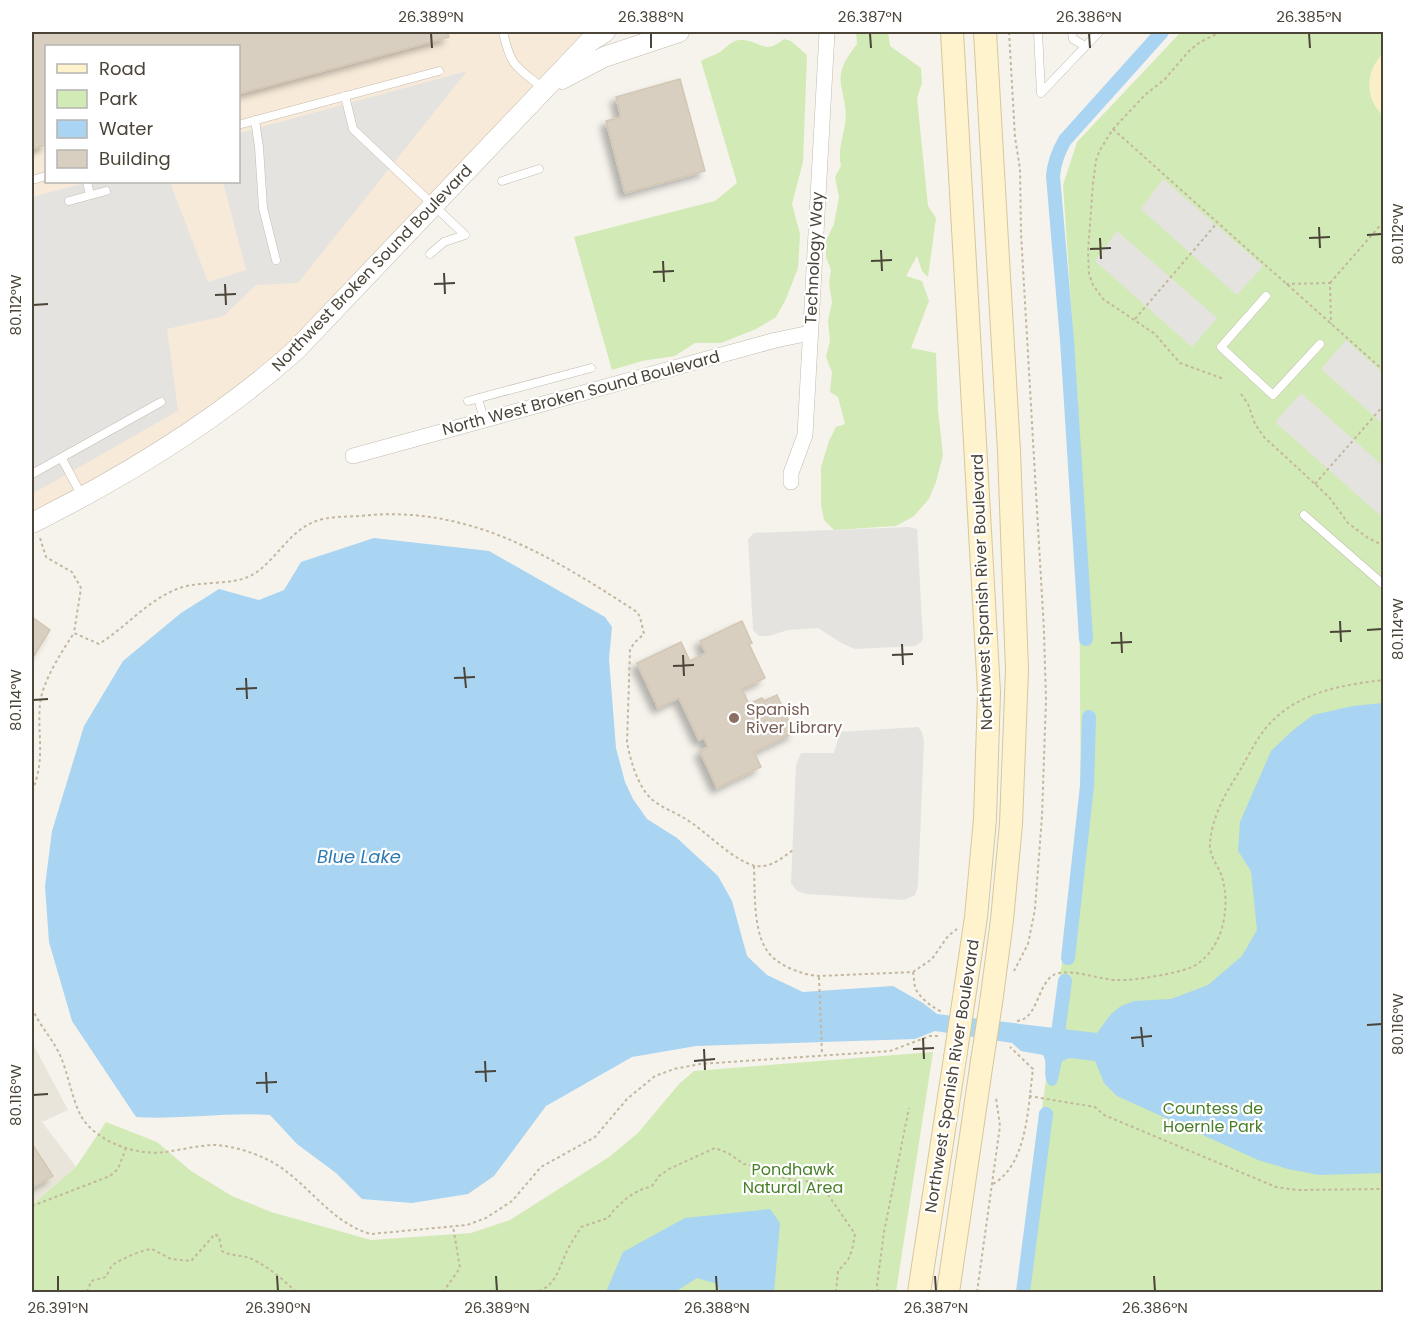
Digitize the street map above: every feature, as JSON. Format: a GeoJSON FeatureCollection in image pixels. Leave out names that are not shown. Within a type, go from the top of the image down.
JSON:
{"type":"FeatureCollection","features":[{"type":"Feature","properties":{"kind":"main road","name":"Northwest Spanish River Boulevard"},"geometry":{"type":"LineString","coordinates":[[919,1293],[976,916],[985,819],[988,681],[952,32]]}},
{"type":"Feature","properties":{"kind":"main road","name":"Northwest Spanish River Boulevard"},"geometry":{"type":"LineString","coordinates":[[948,1293],[991,1003],[1008,865],[1017,680],[1010,451],[985,32]]}},
{"type":"Feature","properties":{"kind":"main road"},"geometry":{"type":"LineString","coordinates":[[988,681],[1017,680]]}},
{"type":"Feature","properties":{"kind":"street","name":"Northwest Broken Sound Boulevard"},"geometry":{"type":"LineString","coordinates":[[33,522],[193,431],[269,374],[296,350],[589,42],[605,32]]}},
{"type":"Feature","properties":{"kind":"street","name":"Northwest Broken Sound Boulevard"},"geometry":{"type":"LineString","coordinates":[[544,89],[604,57],[679,32]]}},
{"type":"Feature","properties":{"kind":"street","name":"Technology Way"},"geometry":{"type":"LineString","coordinates":[[791,482],[791,473],[805,435],[827,32]]}},
{"type":"Feature","properties":{"kind":"street","name":"North West Broken Sound Boulevard"},"geometry":{"type":"LineString","coordinates":[[353,456],[776,340],[810,333]]}},
{"type":"Feature","properties":{"kind":"lane"},"geometry":{"type":"LineString","coordinates":[[503,32],[512,63],[544,89]]}},
{"type":"Feature","properties":{"kind":"lane"},"geometry":{"type":"LineString","coordinates":[[1038,32],[1041,93],[1099,32]]}},
{"type":"Feature","properties":{"kind":"lane"},"geometry":{"type":"LineString","coordinates":[[1072,32],[1073,39],[1085,46]]}},
{"type":"Feature","properties":{"kind":"lane"},"geometry":{"type":"LineString","coordinates":[[240,124],[439,71]]}},
{"type":"Feature","properties":{"kind":"lane"},"geometry":{"type":"LineString","coordinates":[[345,96],[354,129],[465,235],[444,242],[430,254]]}},
{"type":"Feature","properties":{"kind":"lane"},"geometry":{"type":"LineString","coordinates":[[255,120],[260,147],[263,208],[276,260]]}},
{"type":"Feature","properties":{"kind":"lane"},"geometry":{"type":"LineString","coordinates":[[502,181],[539,169]]}},
{"type":"Feature","properties":{"kind":"lane"},"geometry":{"type":"LineString","coordinates":[[87,183],[90,195]]}},
{"type":"Feature","properties":{"kind":"lane"},"geometry":{"type":"LineString","coordinates":[[69,201],[106,190]]}},
{"type":"Feature","properties":{"kind":"lane"},"geometry":{"type":"LineString","coordinates":[[1266,296],[1221,347],[1274,395],[1320,344]]}},
{"type":"Feature","properties":{"kind":"lane"},"geometry":{"type":"LineString","coordinates":[[468,401],[591,368]]}},
{"type":"Feature","properties":{"kind":"lane"},"geometry":{"type":"LineString","coordinates":[[478,398],[484,420]]}},
{"type":"Feature","properties":{"kind":"lane"},"geometry":{"type":"LineString","coordinates":[[32,474],[161,402]]}},
{"type":"Feature","properties":{"kind":"lane"},"geometry":{"type":"LineString","coordinates":[[62,459],[82,496]]}},
{"type":"Feature","properties":{"kind":"lane"},"geometry":{"type":"LineString","coordinates":[[1304,515],[1383,585]]}},
{"type":"Feature","properties":{"kind":"path"},"geometry":{"type":"LineString","coordinates":[[1009,32],[1015,136],[1020,169],[1025,321],[1046,691],[1042,816],[1035,909],[1028,944],[1011,980]]}},
{"type":"Feature","properties":{"kind":"path"},"geometry":{"type":"LineString","coordinates":[[1221,32],[1200,42],[1189,51],[1113,129],[1096,160],[1088,223],[1089,274],[1093,285],[1103,299],[1155,334],[1180,363],[1224,379]]}},
{"type":"Feature","properties":{"kind":"path"},"geometry":{"type":"LineString","coordinates":[[1113,129],[1383,371]]}},
{"type":"Feature","properties":{"kind":"path"},"geometry":{"type":"LineString","coordinates":[[1330,324],[1329,283],[1383,221]]}},
{"type":"Feature","properties":{"kind":"path"},"geometry":{"type":"LineString","coordinates":[[1135,319],[1218,223]]}},
{"type":"Feature","properties":{"kind":"path"},"geometry":{"type":"LineString","coordinates":[[1286,284],[1329,283]]}},
{"type":"Feature","properties":{"kind":"path"},"geometry":{"type":"LineString","coordinates":[[1241,394],[1248,404],[1255,424],[1264,437],[1329,497],[1348,523],[1383,546]]}},
{"type":"Feature","properties":{"kind":"path"},"geometry":{"type":"LineString","coordinates":[[1315,484],[1383,405]]}},
{"type":"Feature","properties":{"kind":"path"},"geometry":{"type":"LineString","coordinates":[[74,633],[99,644],[152,602],[177,588],[250,576],[262,568],[302,527],[317,520],[391,512],[433,517],[500,535],[565,566],[637,612],[644,634],[634,643],[629,657],[627,742],[629,754],[642,786],[654,801],[684,817],[727,850],[754,866],[769,865],[793,850]]}},
{"type":"Feature","properties":{"kind":"path"},"geometry":{"type":"LineString","coordinates":[[32,790],[41,750],[40,704],[43,691],[74,633],[81,588],[72,572],[46,557],[33,522]]}},
{"type":"Feature","properties":{"kind":"path"},"geometry":{"type":"LineString","coordinates":[[1017,1021],[1027,1016],[1035,1007],[1052,975],[1068,972],[1119,980],[1174,972],[1192,967],[1205,957],[1216,943],[1222,930],[1225,903],[1223,880],[1210,852],[1214,823],[1224,796],[1256,742],[1283,711],[1306,697],[1354,684],[1383,680]]}},
{"type":"Feature","properties":{"kind":"path"},"geometry":{"type":"LineString","coordinates":[[754,866],[758,919],[766,950],[773,957],[805,974],[819,976],[914,972],[935,957],[951,932],[962,927]]}},
{"type":"Feature","properties":{"kind":"path"},"geometry":{"type":"LineString","coordinates":[[914,972],[914,985],[918,993],[936,1009],[946,1013]]}},
{"type":"Feature","properties":{"kind":"path"},"geometry":{"type":"LineString","coordinates":[[819,976],[822,1055]]}},
{"type":"Feature","properties":{"kind":"path"},"geometry":{"type":"LineString","coordinates":[[32,1008],[55,1045],[64,1064],[81,1115],[92,1129],[126,1147],[141,1152],[157,1154],[215,1145],[248,1151],[266,1158],[289,1174],[344,1223],[356,1230],[371,1234],[453,1226],[477,1221],[500,1211],[512,1202],[541,1167],[595,1137],[627,1099],[655,1076],[674,1069],[700,1064],[890,1051],[930,1036],[943,1036]]}},
{"type":"Feature","properties":{"kind":"path"},"geometry":{"type":"LineString","coordinates":[[993,1184],[999,1180],[1019,1153],[1033,1069],[1010,1047]]}},
{"type":"Feature","properties":{"kind":"path"},"geometry":{"type":"LineString","coordinates":[[977,1293],[1000,1126],[995,1095]]}},
{"type":"Feature","properties":{"kind":"path"},"geometry":{"type":"LineString","coordinates":[[1029,1096],[1095,1107],[1104,1115],[1276,1187],[1297,1190],[1383,1189]]}},
{"type":"Feature","properties":{"kind":"path"},"geometry":{"type":"LineString","coordinates":[[878,1293],[884,1232],[909,1108]]}},
{"type":"Feature","properties":{"kind":"path"},"geometry":{"type":"LineString","coordinates":[[32,1206],[110,1176],[118,1168],[126,1147]]}},
{"type":"Feature","properties":{"kind":"path"},"geometry":{"type":"LineString","coordinates":[[515,1293],[534,1292],[547,1287],[558,1275],[564,1257],[581,1227],[608,1218],[628,1197],[652,1186],[659,1176],[715,1148],[728,1153],[744,1164],[767,1168],[781,1177],[801,1182],[818,1180],[855,1234],[848,1260],[838,1271],[836,1293]]}},
{"type":"Feature","properties":{"kind":"path"},"geometry":{"type":"LineString","coordinates":[[443,1293],[459,1268],[453,1226]]}},
{"type":"Feature","properties":{"kind":"path"},"geometry":{"type":"LineString","coordinates":[[87,1293],[91,1281],[106,1277],[115,1263],[137,1252],[152,1249],[171,1259],[191,1261],[215,1234],[219,1237],[222,1251],[242,1256],[262,1265],[285,1280],[296,1293]]}},
{"type":"Feature","properties":{"kind":"shaded area"},"geometry":{"type":"Polygon","coordinates":[[[32,32],[605,32],[269,374],[32,523],[32,32]]]}},
{"type":"Feature","properties":{"kind":"shaded area"},"geometry":{"type":"Polygon","coordinates":[[[467,71],[298,283],[256,285],[224,316],[167,329],[178,411],[32,494],[32,197],[85,183],[170,183],[208,282],[246,270],[223,183],[240,183],[240,133],[467,71]]]}},
{"type":"Feature","properties":{"kind":"shaded area"},"geometry":{"type":"Polygon","coordinates":[[[1163,179],[1263,266],[1237,295],[1141,209],[1163,179]]]}},
{"type":"Feature","properties":{"kind":"shaded area"},"geometry":{"type":"Polygon","coordinates":[[[1117,231],[1217,318],[1192,347],[1095,261],[1117,231]]]}},
{"type":"Feature","properties":{"kind":"shaded area"},"geometry":{"type":"Polygon","coordinates":[[[1346,340],[1383,373],[1383,424],[1321,369],[1346,340]]]}},
{"type":"Feature","properties":{"kind":"shaded area"},"geometry":{"type":"Polygon","coordinates":[[[1301,393],[1383,466],[1383,518],[1275,422],[1301,393]]]}},
{"type":"Feature","properties":{"kind":"shaded area"},"geometry":{"type":"Polygon","coordinates":[[[909,527],[917,529],[923,639],[915,646],[855,649],[818,628],[788,630],[769,636],[759,636],[753,630],[748,539],[754,533],[909,527]]]}},
{"type":"Feature","properties":{"kind":"shaded area"},"geometry":{"type":"Polygon","coordinates":[[[918,727],[924,741],[918,886],[915,895],[904,900],[807,894],[797,891],[791,883],[796,765],[801,753],[834,753],[840,732],[918,727]]]}},
{"type":"Feature","properties":{"kind":"shaded area"},"geometry":{"type":"Polygon","coordinates":[[[32,1042],[68,1110],[42,1122],[76,1167],[32,1205],[32,1042]]]}},
{"type":"Feature","properties":{"kind":"green space"},"geometry":{"type":"Polygon","coordinates":[[[856,32],[888,32],[890,46],[921,68],[922,83],[917,98],[928,206],[936,218],[928,277],[922,271],[917,256],[906,276],[922,281],[929,301],[911,348],[936,353],[938,410],[943,455],[929,499],[914,516],[896,526],[834,530],[824,520],[821,505],[821,467],[836,427],[845,424],[838,397],[830,392],[832,372],[826,357],[830,341],[828,321],[832,302],[829,283],[831,270],[826,257],[826,241],[834,224],[839,197],[835,177],[841,166],[840,151],[846,114],[841,73],[845,61],[857,44],[856,32]]]}},
{"type":"Feature","properties":{"kind":"green space","name":"Countess de Hoernle Park"},"geometry":{"type":"Polygon","coordinates":[[[1181,32],[1383,32],[1383,1292],[1017,1292],[1081,823],[1078,407],[1063,185],[1077,142],[1181,32]]]}},
{"type":"Feature","properties":{"kind":"green space"},"geometry":{"type":"Polygon","coordinates":[[[784,39],[791,41],[807,55],[803,162],[792,204],[800,234],[798,268],[786,299],[776,317],[756,329],[721,343],[695,343],[675,356],[642,361],[612,370],[574,237],[715,201],[737,183],[701,61],[735,41],[750,41],[768,47],[784,39]]]}},
{"type":"Feature","properties":{"kind":"green space","name":"Pondhawk Natural Area"},"geometry":{"type":"Polygon","coordinates":[[[933,1052],[896,1292],[32,1292],[32,1205],[76,1167],[106,1122],[157,1142],[191,1171],[232,1196],[271,1212],[371,1240],[471,1233],[510,1220],[609,1157],[638,1133],[679,1084],[694,1071],[933,1052]]]}},
{"type":"Feature","properties":{"kind":"sand"},"geometry":{"type":"Polygon","coordinates":[[[1383,53],[1383,116],[1372,101],[1369,84],[1373,68],[1383,53]]]}},
{"type":"Feature","properties":{"kind":"water","name":"Blue Lake"},"geometry":{"type":"Polygon","coordinates":[[[374,538],[489,551],[605,617],[612,627],[609,659],[616,748],[625,782],[633,799],[647,819],[677,838],[718,876],[732,901],[747,956],[767,975],[803,992],[893,986],[937,1014],[1097,1033],[1111,1014],[1121,1006],[1134,1001],[1171,999],[1208,985],[1242,956],[1257,930],[1251,871],[1238,851],[1240,822],[1271,751],[1313,715],[1353,706],[1383,703],[1383,1173],[1319,1175],[1258,1160],[1117,1096],[1104,1083],[1095,1061],[1070,1058],[1062,1061],[1057,1083],[1053,1086],[1047,1081],[1043,1055],[1021,1051],[1012,1043],[935,1031],[915,1039],[696,1046],[632,1057],[546,1106],[494,1176],[468,1194],[412,1203],[362,1199],[336,1173],[297,1144],[270,1115],[136,1117],[72,1021],[49,942],[45,886],[52,831],[84,726],[123,661],[181,613],[219,589],[259,600],[284,590],[301,562],[374,538]]]}},
{"type":"Feature","properties":{"kind":"water"},"geometry":{"type":"Polygon","coordinates":[[[770,1209],[780,1223],[774,1292],[720,1292],[717,1284],[697,1278],[675,1292],[606,1292],[623,1252],[685,1218],[770,1209]]]}},
{"type":"Feature","properties":{"kind":"building"},"geometry":{"type":"Polygon","coordinates":[[[32,32],[447,32],[449,37],[240,93],[240,45],[45,45],[45,145],[32,149],[32,32]]]}},
{"type":"Feature","properties":{"kind":"building"},"geometry":{"type":"Polygon","coordinates":[[[680,79],[705,171],[625,193],[606,121],[621,117],[616,97],[680,79]]]}},
{"type":"Feature","properties":{"kind":"building"},"geometry":{"type":"Polygon","coordinates":[[[32,617],[50,630],[32,659],[32,617]]]}},
{"type":"Feature","properties":{"kind":"building"},"geometry":{"type":"Polygon","coordinates":[[[742,621],[752,643],[749,644],[765,678],[742,689],[749,704],[777,695],[794,733],[754,752],[761,767],[717,788],[700,751],[708,747],[704,738],[699,740],[679,698],[658,708],[637,663],[681,642],[690,661],[706,653],[700,641],[742,621]]]}},
{"type":"Feature","properties":{"kind":"building"},"geometry":{"type":"Polygon","coordinates":[[[32,1144],[53,1176],[32,1188],[32,1144]]]}},
{"type":"Feature","properties":{"kind":"waterway"},"geometry":{"type":"LineString","coordinates":[[1086,639],[1067,340],[1053,176],[1057,157],[1065,140],[1162,32]]}},
{"type":"Feature","properties":{"kind":"waterway"},"geometry":{"type":"LineString","coordinates":[[1068,958],[1087,786],[1089,717]]}},
{"type":"Feature","properties":{"kind":"waterway"},"geometry":{"type":"LineString","coordinates":[[1056,1048],[1065,981]]}},
{"type":"Feature","properties":{"kind":"waterway"},"geometry":{"type":"LineString","coordinates":[[1023,1292],[1046,1114]]}},
{"type":"Feature","properties":{"kind":"place","name":"Spanish River Library"},"geometry":{"type":"Point","coordinates":[734,718]}}]}
